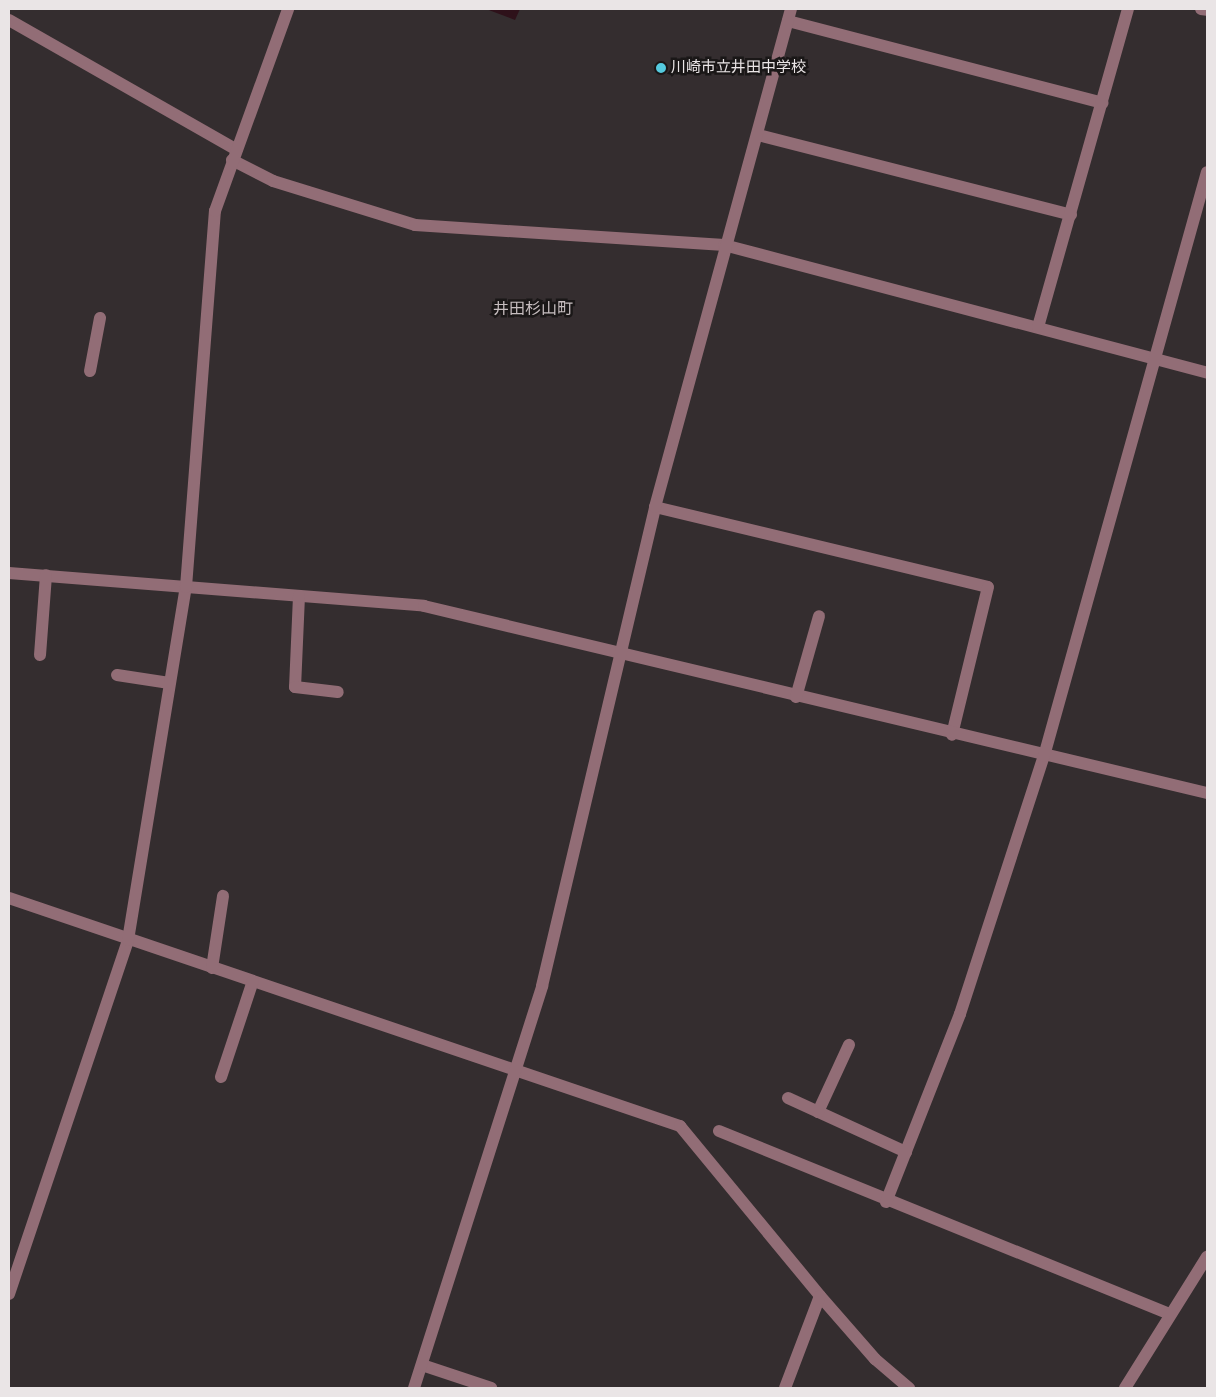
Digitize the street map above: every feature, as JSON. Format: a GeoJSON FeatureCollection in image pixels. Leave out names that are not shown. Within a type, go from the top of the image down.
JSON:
{"type":"FeatureCollection","features":[{"type":"Feature","properties":{"kind":"street"},"geometry":{"type":"LineString","coordinates":[[9,1294],[67,1110],[128,940],[186,587],[215,211],[288,9]]}},
{"type":"Feature","properties":{"kind":"street"},"geometry":{"type":"LineString","coordinates":[[414,1388],[517,1070],[565,899],[655,507],[724,245],[758,135],[791,9]]}},
{"type":"Feature","properties":{"kind":"street"},"geometry":{"type":"LineString","coordinates":[[1038,327],[1128,9]]}},
{"type":"Feature","properties":{"kind":"street"},"geometry":{"type":"LineString","coordinates":[[1201,9],[1207,10]]}},
{"type":"Feature","properties":{"kind":"street"},"geometry":{"type":"LineString","coordinates":[[9,20],[235,155],[273,182],[414,225],[724,245],[1207,372]]}},
{"type":"Feature","properties":{"kind":"street"},"geometry":{"type":"LineString","coordinates":[[788,22],[1102,103]]}},
{"type":"Feature","properties":{"kind":"street"},"geometry":{"type":"LineString","coordinates":[[758,135],[1071,215]]}},
{"type":"Feature","properties":{"kind":"street"},"geometry":{"type":"LineString","coordinates":[[886,1202],[960,1014],[1044,756],[1207,172]]}},
{"type":"Feature","properties":{"kind":"street"},"geometry":{"type":"LineString","coordinates":[[90,370],[100,318]]}},
{"type":"Feature","properties":{"kind":"street"},"geometry":{"type":"LineString","coordinates":[[655,507],[988,587],[952,735]]}},
{"type":"Feature","properties":{"kind":"street"},"geometry":{"type":"LineString","coordinates":[[9,573],[424,606],[622,656],[796,696],[952,735],[1207,793]]}},
{"type":"Feature","properties":{"kind":"street"},"geometry":{"type":"LineString","coordinates":[[40,655],[46,576]]}},
{"type":"Feature","properties":{"kind":"street"},"geometry":{"type":"LineString","coordinates":[[299,596],[295,686],[338,692]]}},
{"type":"Feature","properties":{"kind":"street"},"geometry":{"type":"LineString","coordinates":[[796,696],[819,616]]}},
{"type":"Feature","properties":{"kind":"street"},"geometry":{"type":"LineString","coordinates":[[117,675],[169,683]]}},
{"type":"Feature","properties":{"kind":"street"},"geometry":{"type":"LineString","coordinates":[[212,968],[223,896]]}},
{"type":"Feature","properties":{"kind":"street"},"geometry":{"type":"LineString","coordinates":[[9,898],[680,1126],[820,1296],[875,1359],[909,1388]]}},
{"type":"Feature","properties":{"kind":"street"},"geometry":{"type":"LineString","coordinates":[[221,1077],[253,981]]}},
{"type":"Feature","properties":{"kind":"street"},"geometry":{"type":"LineString","coordinates":[[818,1112],[849,1045]]}},
{"type":"Feature","properties":{"kind":"street"},"geometry":{"type":"LineString","coordinates":[[788,1098],[906,1152]]}},
{"type":"Feature","properties":{"kind":"street"},"geometry":{"type":"LineString","coordinates":[[719,1131],[886,1202],[1170,1314]]}},
{"type":"Feature","properties":{"kind":"street"},"geometry":{"type":"LineString","coordinates":[[1125,1388],[1207,1257]]}},
{"type":"Feature","properties":{"kind":"street"},"geometry":{"type":"LineString","coordinates":[[785,1388],[820,1296]]}},
{"type":"Feature","properties":{"kind":"street"},"geometry":{"type":"LineString","coordinates":[[422,1366],[490,1388]]}},
{"type":"Feature","properties":{"kind":"shaded area"},"geometry":{"type":"Polygon","coordinates":[[[486,9],[520,9],[515,20],[486,9]]]}},
{"type":"Feature","properties":{"kind":"place","name":"川崎市立井田中学校"},"geometry":{"type":"Point","coordinates":[661,68]}},
{"type":"Feature","properties":{"kind":"district","name":"井田杉山町"},"geometry":{"type":"Point","coordinates":[533,309]}}]}
